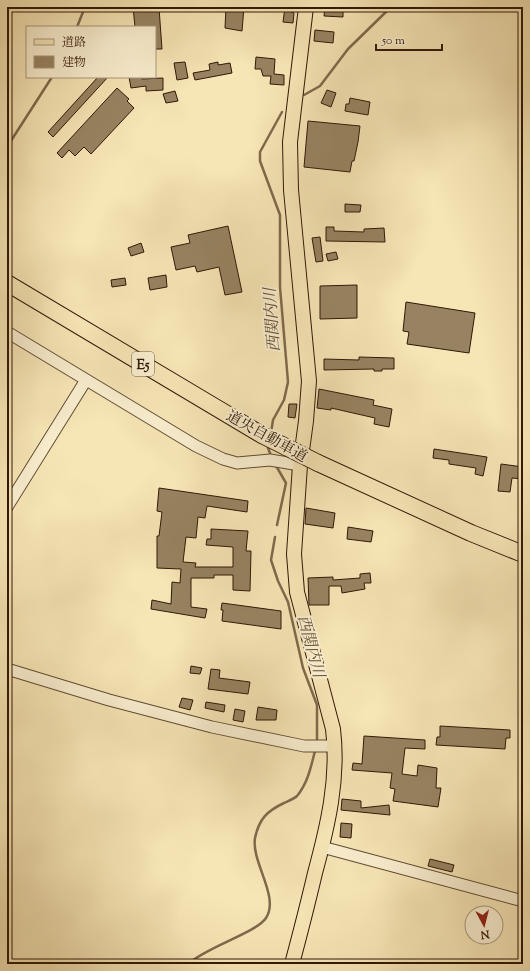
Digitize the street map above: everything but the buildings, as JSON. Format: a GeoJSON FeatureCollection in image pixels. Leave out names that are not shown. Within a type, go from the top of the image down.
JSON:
{"type":"FeatureCollection","features":[{"type":"Feature","properties":{"kind":"highway","name":"道央自動車道"},"geometry":{"type":"LineString","coordinates":[[7,280],[24,294]]}},
{"type":"Feature","properties":{"kind":"highway","name":"道央自動車道"},"geometry":{"type":"LineString","coordinates":[[7,283],[262,435],[318,463],[471,534],[523,554]]}},
{"type":"Feature","properties":{"kind":"main road"},"geometry":{"type":"LineString","coordinates":[[292,964],[322,847],[333,796],[335,746],[325,696],[297,592],[294,554],[300,464],[306,421],[309,381],[291,190],[290,142],[306,7]]}},
{"type":"Feature","properties":{"kind":"street"},"geometry":{"type":"LineString","coordinates":[[7,332],[196,446],[222,459],[237,463],[275,460],[300,464]]}},
{"type":"Feature","properties":{"kind":"street"},"geometry":{"type":"LineString","coordinates":[[7,507],[86,380]]}},
{"type":"Feature","properties":{"kind":"street"},"geometry":{"type":"LineString","coordinates":[[7,669],[109,700],[212,727],[304,746],[335,746]]}},
{"type":"Feature","properties":{"kind":"street"},"geometry":{"type":"LineString","coordinates":[[322,847],[523,901]]}},
{"type":"Feature","properties":{"kind":"waterway"},"geometry":{"type":"LineString","coordinates":[[77,26],[85,7]]}},
{"type":"Feature","properties":{"kind":"waterway","name":"西関内川"},"geometry":{"type":"LineString","coordinates":[[304,95],[320,86],[348,49],[391,7]]}},
{"type":"Feature","properties":{"kind":"waterway"},"geometry":{"type":"LineString","coordinates":[[7,147],[51,78]]}},
{"type":"Feature","properties":{"kind":"waterway","name":"西関内川"},"geometry":{"type":"LineString","coordinates":[[271,433],[273,420],[284,400],[288,382],[280,287],[280,215],[260,161],[260,152],[282,112]]}},
{"type":"Feature","properties":{"kind":"waterway","name":"西関内川"},"geometry":{"type":"LineString","coordinates":[[269,444],[268,448],[272,458]]}},
{"type":"Feature","properties":{"kind":"waterway","name":"西関内川"},"geometry":{"type":"LineString","coordinates":[[275,464],[286,483],[277,525]]}},
{"type":"Feature","properties":{"kind":"waterway","name":"西関内川"},"geometry":{"type":"LineString","coordinates":[[275,537],[271,560],[278,581],[288,602],[303,668],[317,705],[317,739]]}},
{"type":"Feature","properties":{"kind":"waterway","name":"西関内川"},"geometry":{"type":"LineString","coordinates":[[188,964],[206,952],[261,924],[266,918],[270,900],[257,858],[255,847],[257,831],[261,821],[268,813],[294,798],[301,791],[309,774],[315,751]]}}]}
